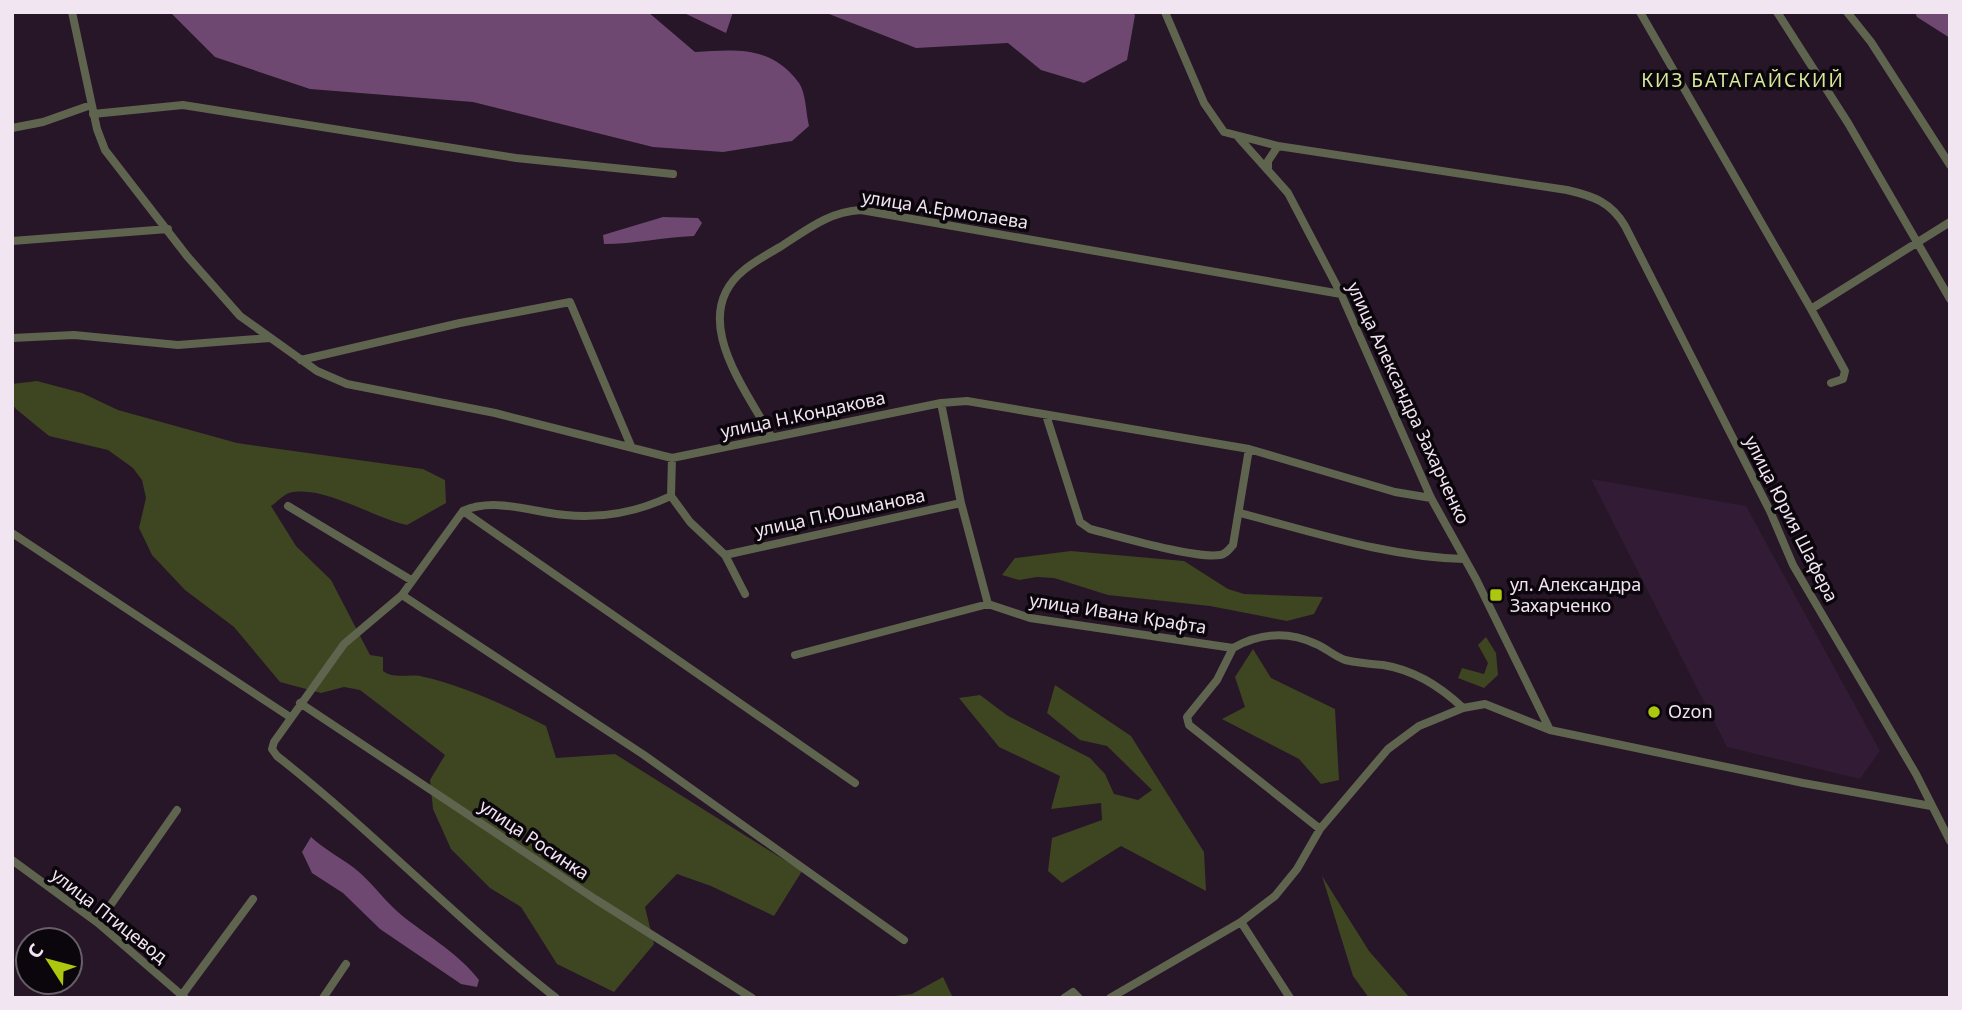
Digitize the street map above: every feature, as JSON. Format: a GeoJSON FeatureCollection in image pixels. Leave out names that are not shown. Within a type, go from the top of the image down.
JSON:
{"type":"FeatureCollection","features":[{"type":"Feature","properties":{"kind":"street"},"geometry":{"type":"LineString","coordinates":[[72,12],[92,110],[105,150],[200,272],[240,316],[301,360],[347,384],[495,413],[672,458],[671,496],[690,522],[725,555],[745,594]]}},
{"type":"Feature","properties":{"kind":"street","name":"улица Александра Захарченко"},"geometry":{"type":"LineString","coordinates":[[1165,12],[1204,103],[1224,132],[1239,138],[1288,193],[1341,294],[1431,498],[1550,730]]}},
{"type":"Feature","properties":{"kind":"street"},"geometry":{"type":"LineString","coordinates":[[1640,12],[1845,372],[1843,379],[1831,383]]}},
{"type":"Feature","properties":{"kind":"street"},"geometry":{"type":"LineString","coordinates":[[1777,12],[1848,123],[1950,299]]}},
{"type":"Feature","properties":{"kind":"street"},"geometry":{"type":"LineString","coordinates":[[1846,12],[1871,42],[1950,165]]}},
{"type":"Feature","properties":{"kind":"street"},"geometry":{"type":"LineString","coordinates":[[12,128],[92,110],[183,106],[516,158],[673,174]]}},
{"type":"Feature","properties":{"kind":"street"},"geometry":{"type":"LineString","coordinates":[[1239,138],[1278,146]]}},
{"type":"Feature","properties":{"kind":"street"},"geometry":{"type":"LineString","coordinates":[[1268,170],[1271,152],[1278,146]]}},
{"type":"Feature","properties":{"kind":"street","name":"улица Юрия Шафера"},"geometry":{"type":"LineString","coordinates":[[1278,146],[1567,190],[1592,196],[1612,207],[1625,226],[1753,478],[1793,565],[1950,841]]}},
{"type":"Feature","properties":{"kind":"street","name":"улица А.Ермолаева"},"geometry":{"type":"LineString","coordinates":[[771,436],[721,342],[719,307],[727,288],[744,270],[837,211],[861,210],[1341,294]]}},
{"type":"Feature","properties":{"kind":"street"},"geometry":{"type":"LineString","coordinates":[[1811,309],[1919,244],[1950,222]]}},
{"type":"Feature","properties":{"kind":"street"},"geometry":{"type":"LineString","coordinates":[[12,241],[168,229]]}},
{"type":"Feature","properties":{"kind":"street"},"geometry":{"type":"LineString","coordinates":[[301,360],[460,323],[570,302],[631,446]]}},
{"type":"Feature","properties":{"kind":"street"},"geometry":{"type":"LineString","coordinates":[[12,338],[74,335],[178,345],[270,338]]}},
{"type":"Feature","properties":{"kind":"street","name":"улица Н.Кондакова"},"geometry":{"type":"LineString","coordinates":[[672,458],[940,402],[967,401],[1249,449],[1395,492],[1431,498]]}},
{"type":"Feature","properties":{"kind":"street"},"geometry":{"type":"LineString","coordinates":[[795,655],[988,604],[961,503],[940,402]]}},
{"type":"Feature","properties":{"kind":"street"},"geometry":{"type":"LineString","coordinates":[[1046,415],[1080,522],[1090,529],[1169,548],[1218,555],[1226,553],[1233,545],[1249,449]]}},
{"type":"Feature","properties":{"kind":"street"},"geometry":{"type":"LineString","coordinates":[[556,998],[506,958],[272,749],[290,717],[344,644],[402,595],[463,511],[479,504],[566,515],[610,515],[643,509],[671,496]]}},
{"type":"Feature","properties":{"kind":"street","name":"улица П.Юшманова"},"geometry":{"type":"LineString","coordinates":[[725,555],[961,503]]}},
{"type":"Feature","properties":{"kind":"street"},"geometry":{"type":"LineString","coordinates":[[288,506],[411,580]]}},
{"type":"Feature","properties":{"kind":"street"},"geometry":{"type":"LineString","coordinates":[[463,511],[855,783]]}},
{"type":"Feature","properties":{"kind":"street"},"geometry":{"type":"LineString","coordinates":[[1240,513],[1375,548],[1433,558],[1464,558]]}},
{"type":"Feature","properties":{"kind":"street"},"geometry":{"type":"LineString","coordinates":[[12,533],[290,717]]}},
{"type":"Feature","properties":{"kind":"street"},"geometry":{"type":"LineString","coordinates":[[402,595],[633,748],[904,940]]}},
{"type":"Feature","properties":{"kind":"street","name":"улица Ивана Крафта"},"geometry":{"type":"LineString","coordinates":[[988,604],[1030,618],[1233,648]]}},
{"type":"Feature","properties":{"kind":"street"},"geometry":{"type":"LineString","coordinates":[[1320,829],[1189,725],[1187,717],[1217,680],[1233,648],[1254,636],[1278,634],[1315,643],[1341,658],[1385,666],[1418,676],[1442,688],[1464,708]]}},
{"type":"Feature","properties":{"kind":"street","name":"улица Росинка"},"geometry":{"type":"LineString","coordinates":[[300,703],[595,899],[752,998]]}},
{"type":"Feature","properties":{"kind":"street"},"geometry":{"type":"LineString","coordinates":[[1110,998],[1241,922],[1275,896],[1297,869],[1320,829],[1388,749],[1419,726],[1464,708],[1485,704],[1550,730],[1931,806]]}},
{"type":"Feature","properties":{"kind":"street"},"geometry":{"type":"LineString","coordinates":[[98,923],[177,810]]}},
{"type":"Feature","properties":{"kind":"street","name":"улица Птицевод"},"geometry":{"type":"LineString","coordinates":[[12,860],[98,923],[184,996]]}},
{"type":"Feature","properties":{"kind":"street"},"geometry":{"type":"LineString","coordinates":[[184,996],[253,899]]}},
{"type":"Feature","properties":{"kind":"street"},"geometry":{"type":"LineString","coordinates":[[1241,922],[1290,998]]}},
{"type":"Feature","properties":{"kind":"street"},"geometry":{"type":"LineString","coordinates":[[323,998],[346,964]]}},
{"type":"Feature","properties":{"kind":"street"},"geometry":{"type":"LineString","coordinates":[[1064,998],[1073,992],[1079,998]]}},
{"type":"Feature","properties":{"kind":"shaded area"},"geometry":{"type":"Polygon","coordinates":[[[170,12],[648,12],[695,52],[752,52],[777,62],[801,87],[809,126],[792,141],[723,152],[653,147],[473,102],[310,89],[215,57],[170,12]]]}},
{"type":"Feature","properties":{"kind":"shaded area"},"geometry":{"type":"Polygon","coordinates":[[[682,12],[733,12],[726,33],[682,12]]]}},
{"type":"Feature","properties":{"kind":"shaded area"},"geometry":{"type":"Polygon","coordinates":[[[824,12],[1132,12],[1135,15],[1127,60],[1084,83],[1041,70],[1008,43],[916,48],[824,12]]]}},
{"type":"Feature","properties":{"kind":"shaded area"},"geometry":{"type":"Polygon","coordinates":[[[1915,12],[1950,12],[1950,38],[1917,17],[1915,12]]]}},
{"type":"Feature","properties":{"kind":"shaded area"},"geometry":{"type":"Polygon","coordinates":[[[663,217],[698,218],[702,223],[694,236],[604,244],[603,235],[663,217]]]}},
{"type":"Feature","properties":{"kind":"shaded area"},"geometry":{"type":"Polygon","coordinates":[[[1591,479],[1746,506],[1880,751],[1860,779],[1727,747],[1591,479]]]}},
{"type":"Feature","properties":{"kind":"shaded area"},"geometry":{"type":"Polygon","coordinates":[[[311,837],[359,872],[399,913],[463,962],[479,980],[477,987],[461,984],[380,929],[343,893],[312,873],[302,852],[311,837]]]}},
{"type":"Feature","properties":{"kind":"green space"},"geometry":{"type":"Polygon","coordinates":[[[37,381],[82,393],[118,410],[237,443],[423,469],[445,480],[446,503],[407,525],[317,493],[289,493],[271,506],[296,546],[331,580],[370,655],[383,657],[383,671],[396,676],[420,676],[453,685],[531,718],[546,726],[556,758],[615,754],[802,871],[774,916],[711,886],[677,874],[645,907],[654,944],[614,992],[557,964],[521,907],[490,888],[451,849],[433,809],[430,780],[445,755],[360,690],[344,687],[321,693],[280,682],[234,627],[185,590],[152,555],[139,528],[146,498],[142,480],[133,468],[108,450],[49,436],[16,409],[12,404],[12,384],[37,381]]]}},
{"type":"Feature","properties":{"kind":"green space"},"geometry":{"type":"Polygon","coordinates":[[[1071,551],[1184,561],[1228,589],[1244,594],[1323,597],[1314,614],[1287,621],[1210,606],[1108,595],[1054,578],[1019,580],[1002,575],[1015,558],[1071,551]]]}},
{"type":"Feature","properties":{"kind":"green space"},"geometry":{"type":"Polygon","coordinates":[[[1486,637],[1496,653],[1498,675],[1484,688],[1458,678],[1462,668],[1484,674],[1488,663],[1478,645],[1486,637]]]}},
{"type":"Feature","properties":{"kind":"green space"},"geometry":{"type":"Polygon","coordinates":[[[1253,649],[1271,678],[1335,709],[1339,780],[1321,784],[1299,759],[1222,719],[1245,707],[1235,677],[1253,649]]]}},
{"type":"Feature","properties":{"kind":"green space"},"geometry":{"type":"Polygon","coordinates":[[[1055,685],[1131,736],[1204,852],[1206,891],[1121,846],[1062,883],[1048,871],[1052,838],[1102,820],[1101,803],[1051,809],[1060,776],[999,747],[959,698],[980,695],[1008,716],[1090,758],[1105,774],[1114,794],[1138,800],[1152,790],[1107,746],[1080,740],[1047,713],[1055,685]]]}},
{"type":"Feature","properties":{"kind":"green space"},"geometry":{"type":"Polygon","coordinates":[[[1322,876],[1369,951],[1410,998],[1369,998],[1353,976],[1322,876]]]}},
{"type":"Feature","properties":{"kind":"green space"},"geometry":{"type":"Polygon","coordinates":[[[943,977],[953,998],[877,998],[912,994],[943,977]]]}},
{"type":"Feature","properties":{"kind":"place","name":"ул. Александра Захарченко"},"geometry":{"type":"Point","coordinates":[1496,595]}},
{"type":"Feature","properties":{"kind":"place","name":"Ozon"},"geometry":{"type":"Point","coordinates":[1654,712]}},
{"type":"Feature","properties":{"kind":"district","name":"КИЗ БАТАГАЙСКИЙ"},"geometry":{"type":"Point","coordinates":[1743,80]}}]}
